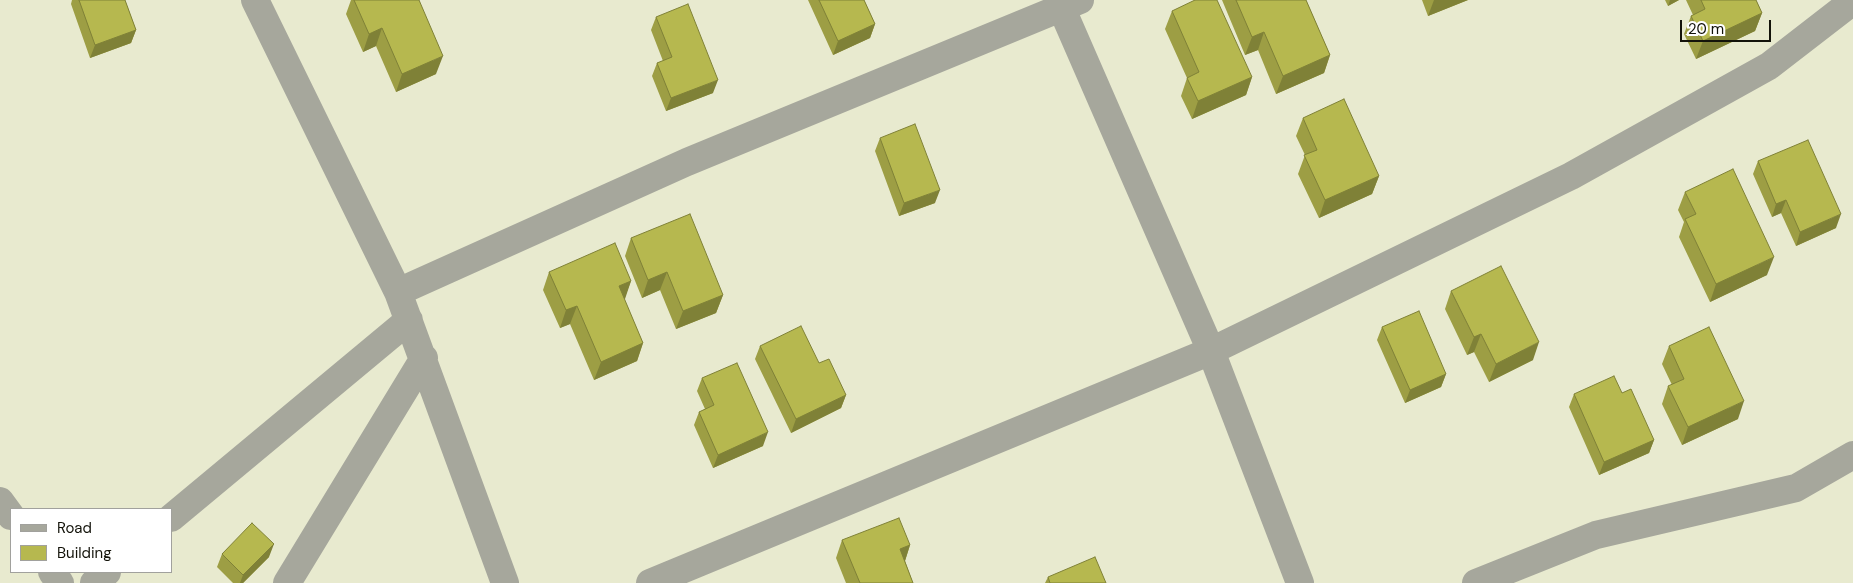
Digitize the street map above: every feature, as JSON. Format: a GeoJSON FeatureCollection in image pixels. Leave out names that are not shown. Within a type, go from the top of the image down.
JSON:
{"type":"FeatureCollection","features":[{"type":"Feature","properties":{"kind":"street"},"geometry":{"type":"LineString","coordinates":[[255,0],[398,292],[424,358],[505,583]]}},
{"type":"Feature","properties":{"kind":"street"},"geometry":{"type":"LineString","coordinates":[[650,583],[1211,352],[1571,176],[1769,66],[1850,1]]}},
{"type":"Feature","properties":{"kind":"street"},"geometry":{"type":"LineString","coordinates":[[398,292],[687,162],[1066,2],[1211,352],[1300,583]]}},
{"type":"Feature","properties":{"kind":"street"},"geometry":{"type":"LineString","coordinates":[[172,517],[409,320]]}},
{"type":"Feature","properties":{"kind":"street"},"geometry":{"type":"LineString","coordinates":[[287,583],[424,358]]}},
{"type":"Feature","properties":{"kind":"street"},"geometry":{"type":"LineString","coordinates":[[1476,583],[1596,535],[1796,488],[1853,455]]}},
{"type":"Feature","properties":{"kind":"street"},"geometry":{"type":"LineString","coordinates":[[0,501],[10,515]]}},
{"type":"Feature","properties":{"kind":"street"},"geometry":{"type":"LineString","coordinates":[[94,583],[106,573]]}},
{"type":"Feature","properties":{"kind":"building"},"geometry":{"type":"Polygon","coordinates":[[[79,0],[125,0],[136,30],[95,45],[79,0]]]}},
{"type":"Feature","properties":{"kind":"building"},"geometry":{"type":"Polygon","coordinates":[[[354,0],[419,0],[443,56],[402,74],[382,28],[369,34],[354,0]]]}},
{"type":"Feature","properties":{"kind":"building"},"geometry":{"type":"Polygon","coordinates":[[[819,0],[864,0],[875,24],[838,41],[819,0]]]}},
{"type":"Feature","properties":{"kind":"building"},"geometry":{"type":"Polygon","coordinates":[[[1195,0],[1217,0],[1252,77],[1198,101],[1187,78],[1199,72],[1172,11],[1195,0]]]}},
{"type":"Feature","properties":{"kind":"building"},"geometry":{"type":"Polygon","coordinates":[[[1236,0],[1306,0],[1330,55],[1283,76],[1264,32],[1252,37],[1236,0]]]}},
{"type":"Feature","properties":{"kind":"building"},"geometry":{"type":"Polygon","coordinates":[[[1701,0],[1756,0],[1762,13],[1703,41],[1691,16],[1705,9],[1701,0]]]}},
{"type":"Feature","properties":{"kind":"building"},"geometry":{"type":"Polygon","coordinates":[[[688,4],[718,80],[671,98],[657,63],[672,57],[656,17],[688,4]]]}},
{"type":"Feature","properties":{"kind":"building"},"geometry":{"type":"Polygon","coordinates":[[[1344,99],[1379,176],[1325,200],[1304,155],[1317,150],[1303,118],[1344,99]]]}},
{"type":"Feature","properties":{"kind":"building"},"geometry":{"type":"Polygon","coordinates":[[[915,124],[940,190],[904,203],[880,138],[915,124]]]}},
{"type":"Feature","properties":{"kind":"building"},"geometry":{"type":"Polygon","coordinates":[[[1808,140],[1841,214],[1800,232],[1786,200],[1776,204],[1758,161],[1808,140]]]}},
{"type":"Feature","properties":{"kind":"building"},"geometry":{"type":"Polygon","coordinates":[[[1733,169],[1774,257],[1716,284],[1685,219],[1696,214],[1685,192],[1733,169]]]}},
{"type":"Feature","properties":{"kind":"building"},"geometry":{"type":"Polygon","coordinates":[[[690,214],[723,295],[683,311],[667,272],[648,280],[631,238],[690,214]]]}},
{"type":"Feature","properties":{"kind":"building"},"geometry":{"type":"Polygon","coordinates":[[[615,243],[631,281],[619,286],[643,343],[601,362],[577,306],[566,310],[549,272],[615,243]]]}},
{"type":"Feature","properties":{"kind":"building"},"geometry":{"type":"Polygon","coordinates":[[[1501,266],[1539,342],[1496,364],[1481,334],[1474,337],[1451,291],[1501,266]]]}},
{"type":"Feature","properties":{"kind":"building"},"geometry":{"type":"Polygon","coordinates":[[[1419,311],[1446,374],[1410,390],[1382,327],[1419,311]]]}},
{"type":"Feature","properties":{"kind":"building"},"geometry":{"type":"Polygon","coordinates":[[[801,326],[819,363],[829,359],[846,395],[796,419],[760,346],[801,326]]]}},
{"type":"Feature","properties":{"kind":"building"},"geometry":{"type":"Polygon","coordinates":[[[1709,327],[1744,401],[1688,427],[1668,386],[1684,379],[1669,346],[1709,327]]]}},
{"type":"Feature","properties":{"kind":"building"},"geometry":{"type":"Polygon","coordinates":[[[737,363],[768,432],[718,455],[699,412],[714,405],[702,378],[737,363]]]}},
{"type":"Feature","properties":{"kind":"building"},"geometry":{"type":"Polygon","coordinates":[[[1614,376],[1622,393],[1631,389],[1654,440],[1604,462],[1574,394],[1614,376]]]}},
{"type":"Feature","properties":{"kind":"building"},"geometry":{"type":"Polygon","coordinates":[[[899,518],[910,545],[900,549],[913,583],[860,583],[842,540],[899,518]]]}},
{"type":"Feature","properties":{"kind":"building"},"geometry":{"type":"Polygon","coordinates":[[[252,523],[274,544],[243,575],[222,554],[252,523]]]}},
{"type":"Feature","properties":{"kind":"building"},"geometry":{"type":"Polygon","coordinates":[[[1095,557],[1106,583],[1050,583],[1048,577],[1095,557]]]}}]}
